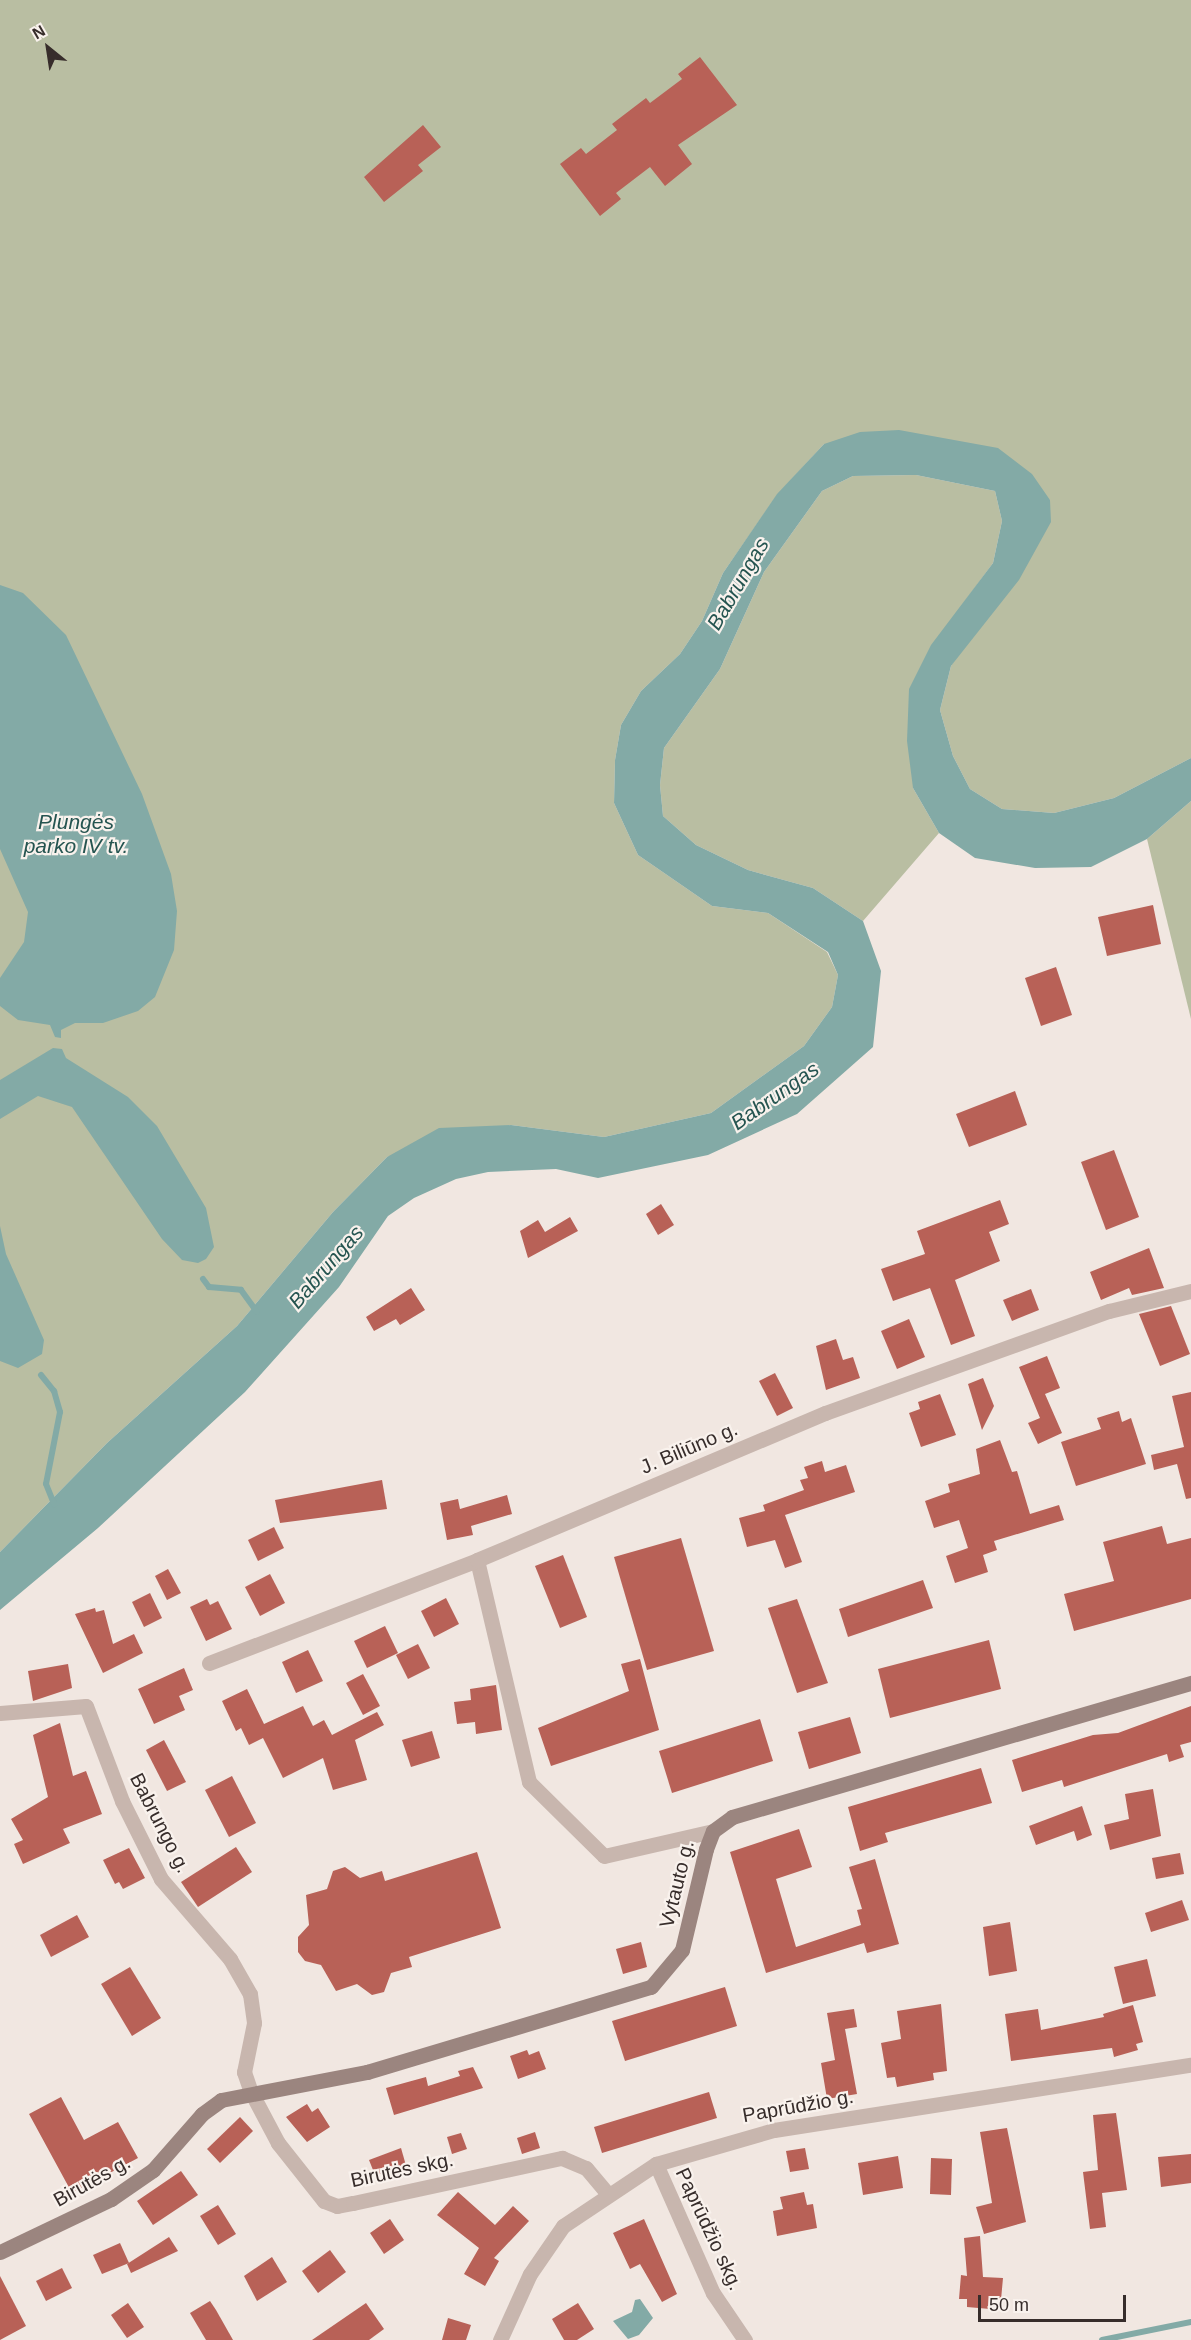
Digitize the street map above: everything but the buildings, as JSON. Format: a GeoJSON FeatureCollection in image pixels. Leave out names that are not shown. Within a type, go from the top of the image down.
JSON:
{"type":"FeatureCollection","features":[{"type":"Feature","properties":{"kind":"main road","name":"Vytauto g."},"geometry":{"type":"LineString","coordinates":[[251,2092],[367,2072],[651,1987],[682,1950],[713,1831],[757,1808],[1191,1683]]}},
{"type":"Feature","properties":{"kind":"main road","name":"Birutės g."},"geometry":{"type":"LineString","coordinates":[[0,2252],[111,2199],[153,2170],[209,2108],[251,2092]]}},
{"type":"Feature","properties":{"kind":"street","name":"J. Biliūno g."},"geometry":{"type":"LineString","coordinates":[[209,1663],[477,1560],[836,1409],[1109,1311],[1191,1292]]}},
{"type":"Feature","properties":{"kind":"street"},"geometry":{"type":"LineString","coordinates":[[477,1560],[528,1782],[604,1856],[713,1831]]}},
{"type":"Feature","properties":{"kind":"street","name":"Babrungo g."},"geometry":{"type":"LineString","coordinates":[[0,1713],[86,1706],[122,1801],[161,1879],[230,1959],[250,1994],[254,2023],[244,2072],[251,2092]]}},
{"type":"Feature","properties":{"kind":"street","name":"Paprūdžio g."},"geometry":{"type":"LineString","coordinates":[[500,2340],[547,2246],[563,2226],[607,2193],[656,2164],[774,2130],[1191,2065]]}},
{"type":"Feature","properties":{"kind":"street","name":"Birutės skg."},"geometry":{"type":"LineString","coordinates":[[251,2092],[313,2191],[337,2206],[562,2158],[586,2169],[607,2193]]}},
{"type":"Feature","properties":{"kind":"street","name":"Paprūdžio skg."},"geometry":{"type":"LineString","coordinates":[[656,2164],[713,2293],[745,2340]]}},
{"type":"Feature","properties":{"kind":"green space"},"geometry":{"type":"Polygon","coordinates":[[[0,0],[1191,0],[1191,758],[1114,798],[1054,813],[1002,809],[970,789],[953,756],[940,710],[951,666],[1050,500],[824,444],[777,495],[723,573],[702,621],[680,654],[641,691],[621,725],[615,760],[614,803],[638,855],[712,906],[768,913],[827,952],[838,975],[832,1007],[804,1046],[711,1113],[604,1137],[511,1125],[387,1157],[333,1212],[237,1326],[107,1443],[0,1552],[0,0]]]}},
{"type":"Feature","properties":{"kind":"green space"},"geometry":{"type":"Polygon","coordinates":[[[916,475],[995,491],[1002,521],[993,563],[965,601],[913,788],[939,833],[863,921],[813,888],[748,870],[696,845],[663,816],[660,785],[664,748],[720,669],[764,572],[822,491],[853,476],[916,475]]]}},
{"type":"Feature","properties":{"kind":"green space"},"geometry":{"type":"Polygon","coordinates":[[[1191,801],[1191,1019],[1147,839],[1191,801]]]}},
{"type":"Feature","properties":{"kind":"water","name":"Babrungas"},"geometry":{"type":"Polygon","coordinates":[[[899,430],[998,448],[1032,474],[1050,500],[1051,522],[1019,580],[951,666],[940,710],[953,756],[970,789],[1002,809],[1054,813],[1114,798],[1191,758],[1191,801],[1147,839],[1091,867],[1035,868],[975,858],[939,833],[913,788],[907,741],[909,689],[931,645],[993,563],[1002,521],[995,491],[916,475],[853,476],[822,491],[764,572],[720,669],[664,748],[660,785],[663,816],[696,845],[748,870],[813,888],[863,921],[881,971],[873,1047],[797,1114],[708,1155],[598,1178],[556,1169],[488,1172],[456,1179],[414,1198],[388,1216],[339,1287],[245,1392],[98,1528],[0,1610],[0,1552],[107,1443],[237,1326],[333,1212],[387,1157],[439,1128],[511,1125],[604,1137],[711,1113],[804,1046],[832,1007],[838,975],[828,952],[768,913],[712,906],[638,855],[614,803],[615,760],[621,725],[641,691],[680,654],[702,621],[723,573],[777,494],[824,444],[860,432],[899,430]]]}},
{"type":"Feature","properties":{"kind":"water","name":"Plungės parko IV tv."},"geometry":{"type":"Polygon","coordinates":[[[0,585],[23,593],[66,635],[142,794],[171,874],[177,911],[174,950],[155,997],[138,1011],[103,1023],[75,1023],[61,1030],[61,1038],[55,1037],[50,1025],[18,1020],[0,1006],[0,978],[24,942],[28,912],[0,849],[0,585]]]}},
{"type":"Feature","properties":{"kind":"water"},"geometry":{"type":"Polygon","coordinates":[[[53,1048],[62,1049],[66,1058],[128,1097],[157,1126],[206,1208],[214,1247],[206,1259],[198,1263],[182,1260],[162,1239],[72,1107],[38,1096],[0,1119],[0,1080],[53,1048]]]}},
{"type":"Feature","properties":{"kind":"water"},"geometry":{"type":"Polygon","coordinates":[[[0,1226],[6,1254],[44,1340],[42,1354],[18,1368],[0,1361],[0,1226]]]}},
{"type":"Feature","properties":{"kind":"water"},"geometry":{"type":"Polygon","coordinates":[[[640,2299],[653,2318],[639,2335],[628,2339],[613,2321],[632,2312],[635,2300],[640,2299]]]}},
{"type":"Feature","properties":{"kind":"waterway"},"geometry":{"type":"LineString","coordinates":[[203,1279],[209,1287],[241,1290],[257,1312]]}},
{"type":"Feature","properties":{"kind":"waterway"},"geometry":{"type":"LineString","coordinates":[[41,1375],[54,1391],[60,1412],[46,1484],[54,1504]]}},
{"type":"Feature","properties":{"kind":"waterway"},"geometry":{"type":"LineString","coordinates":[[1102,2340],[1191,2322]]}}]}
